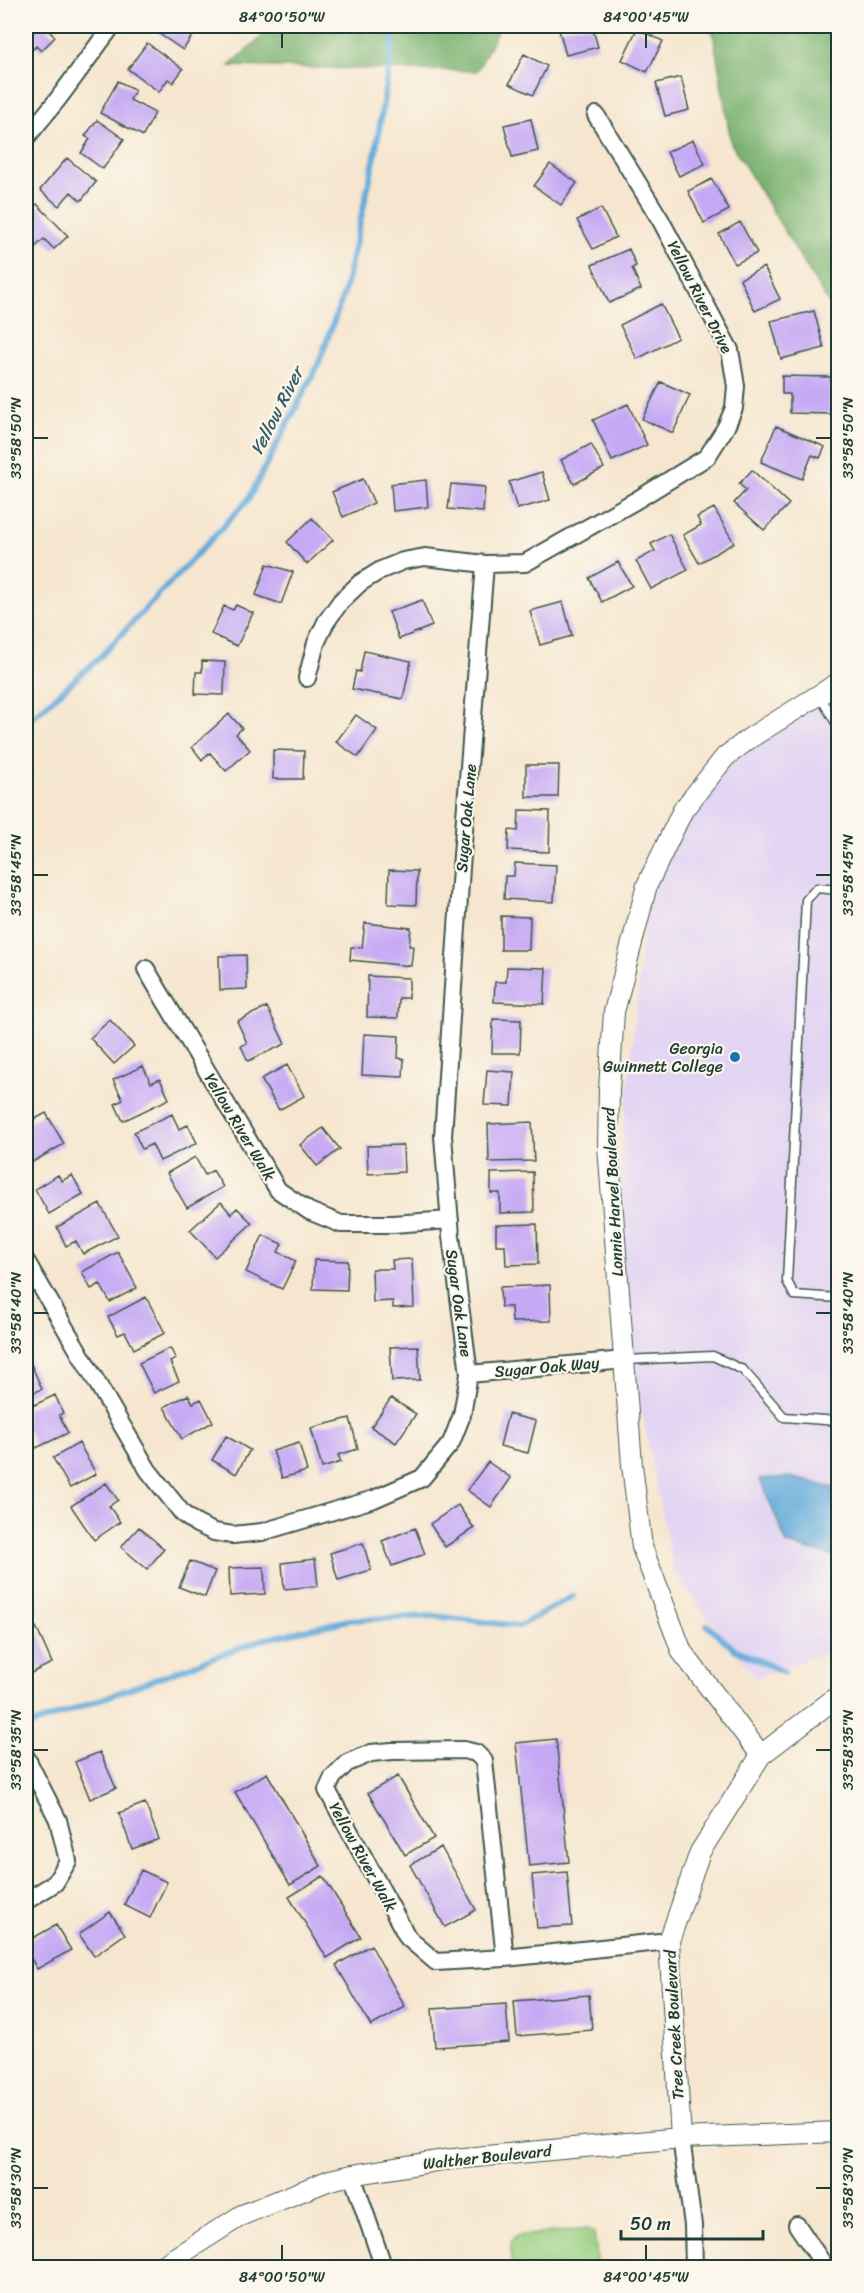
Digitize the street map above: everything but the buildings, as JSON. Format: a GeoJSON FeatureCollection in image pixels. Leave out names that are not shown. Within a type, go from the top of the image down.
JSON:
{"type":"FeatureCollection","features":[{"type":"Feature","properties":{"kind":"street"},"geometry":{"type":"LineString","coordinates":[[26,138],[112,26]]}},
{"type":"Feature","properties":{"kind":"street","name":"Yellow River Drive"},"geometry":{"type":"LineString","coordinates":[[307,678],[316,643],[326,622],[341,601],[381,570],[403,561],[425,557],[485,564],[525,563],[707,457],[722,435],[734,408],[736,386],[730,350],[660,219],[596,115]]}},
{"type":"Feature","properties":{"kind":"street","name":"Sugar Oak Lane"},"geometry":{"type":"LineString","coordinates":[[26,1261],[148,1470],[183,1514],[214,1532],[233,1535],[262,1532],[374,1499],[422,1478],[451,1443],[462,1415],[469,1374],[450,1220],[444,1136],[460,879],[485,564]]}},
{"type":"Feature","properties":{"kind":"street","name":"Lonnie Harvel Boulevard"},"geometry":{"type":"LineString","coordinates":[[761,1755],[682,1652],[642,1547],[632,1465],[608,1146],[614,1012],[647,885],[683,810],[725,757],[750,738],[838,683]]}},
{"type":"Feature","properties":{"kind":"street","name":"Yellow River Walk"},"geometry":{"type":"LineString","coordinates":[[146,969],[278,1190],[309,1211],[341,1224],[392,1224],[450,1220]]}},
{"type":"Feature","properties":{"kind":"street","name":"Sugar Oak Way"},"geometry":{"type":"LineString","coordinates":[[469,1374],[625,1360]]}},
{"type":"Feature","properties":{"kind":"street"},"geometry":{"type":"LineString","coordinates":[[761,1755],[838,1696]]}},
{"type":"Feature","properties":{"kind":"street","name":"Yellow River Walk"},"geometry":{"type":"LineString","coordinates":[[505,1958],[484,1761],[476,1753],[464,1750],[429,1750],[370,1753],[347,1763],[333,1777],[327,1790],[408,1938],[436,1962],[505,1958],[669,1941]]}},
{"type":"Feature","properties":{"kind":"street","name":"Tree Creek Boulevard"},"geometry":{"type":"LineString","coordinates":[[681,2138],[669,1941],[700,1852],[761,1755]]}},
{"type":"Feature","properties":{"kind":"street"},"geometry":{"type":"LineString","coordinates":[[26,1757],[58,1820],[68,1861],[54,1883],[26,1901]]}},
{"type":"Feature","properties":{"kind":"street","name":"Walther Boulevard"},"geometry":{"type":"LineString","coordinates":[[159,2268],[242,2216],[330,2181],[352,2175],[443,2160],[681,2138],[838,2132]]}},
{"type":"Feature","properties":{"kind":"street"},"geometry":{"type":"LineString","coordinates":[[681,2138],[693,2225],[694,2268]]}},
{"type":"Feature","properties":{"kind":"street"},"geometry":{"type":"LineString","coordinates":[[352,2175],[384,2268]]}},
{"type":"Feature","properties":{"kind":"street"},"geometry":{"type":"LineString","coordinates":[[796,2225],[826,2268]]}},
{"type":"Feature","properties":{"kind":"lane"},"geometry":{"type":"LineString","coordinates":[[819,694],[838,726]]}},
{"type":"Feature","properties":{"kind":"lane"},"geometry":{"type":"LineString","coordinates":[[838,890],[817,888],[806,900],[787,1281],[794,1295],[838,1298]]}},
{"type":"Feature","properties":{"kind":"lane"},"geometry":{"type":"LineString","coordinates":[[625,1360],[712,1356],[743,1370],[784,1417],[838,1421]]}},
{"type":"Feature","properties":{"kind":"shaded area","name":"Georgia Gwinnett College"},"geometry":{"type":"Polygon","coordinates":[[[838,687],[838,1648],[756,1678],[674,1574],[611,1255],[651,859],[747,733],[838,687]]]}},
{"type":"Feature","properties":{"kind":"green space"},"geometry":{"type":"Polygon","coordinates":[[[274,26],[330,26],[334,30],[337,26],[500,26],[477,71],[229,66],[274,26]]]}},
{"type":"Feature","properties":{"kind":"green space"},"geometry":{"type":"Polygon","coordinates":[[[712,26],[838,26],[838,319],[731,143],[712,26]]]}},
{"type":"Feature","properties":{"kind":"green space"},"geometry":{"type":"Polygon","coordinates":[[[588,2229],[594,2233],[598,2267],[512,2267],[510,2243],[517,2236],[588,2229]]]}},
{"type":"Feature","properties":{"kind":"water"},"geometry":{"type":"Polygon","coordinates":[[[790,1477],[838,1489],[838,1557],[787,1544],[760,1479],[790,1477]]]}},
{"type":"Feature","properties":{"kind":"waterway","name":"Yellow River"},"geometry":{"type":"LineString","coordinates":[[26,723],[99,658],[248,500],[318,365],[344,293],[375,156],[395,26]]}},
{"type":"Feature","properties":{"kind":"waterway"},"geometry":{"type":"LineString","coordinates":[[26,1727],[261,1640],[349,1620],[434,1616],[519,1626],[573,1596]]}},
{"type":"Feature","properties":{"kind":"waterway"},"geometry":{"type":"LineString","coordinates":[[707,1625],[734,1649],[784,1672]]}},
{"type":"Feature","properties":{"kind":"place","name":"Georgia Gwinnett College"},"geometry":{"type":"Point","coordinates":[735,1057]}}]}
